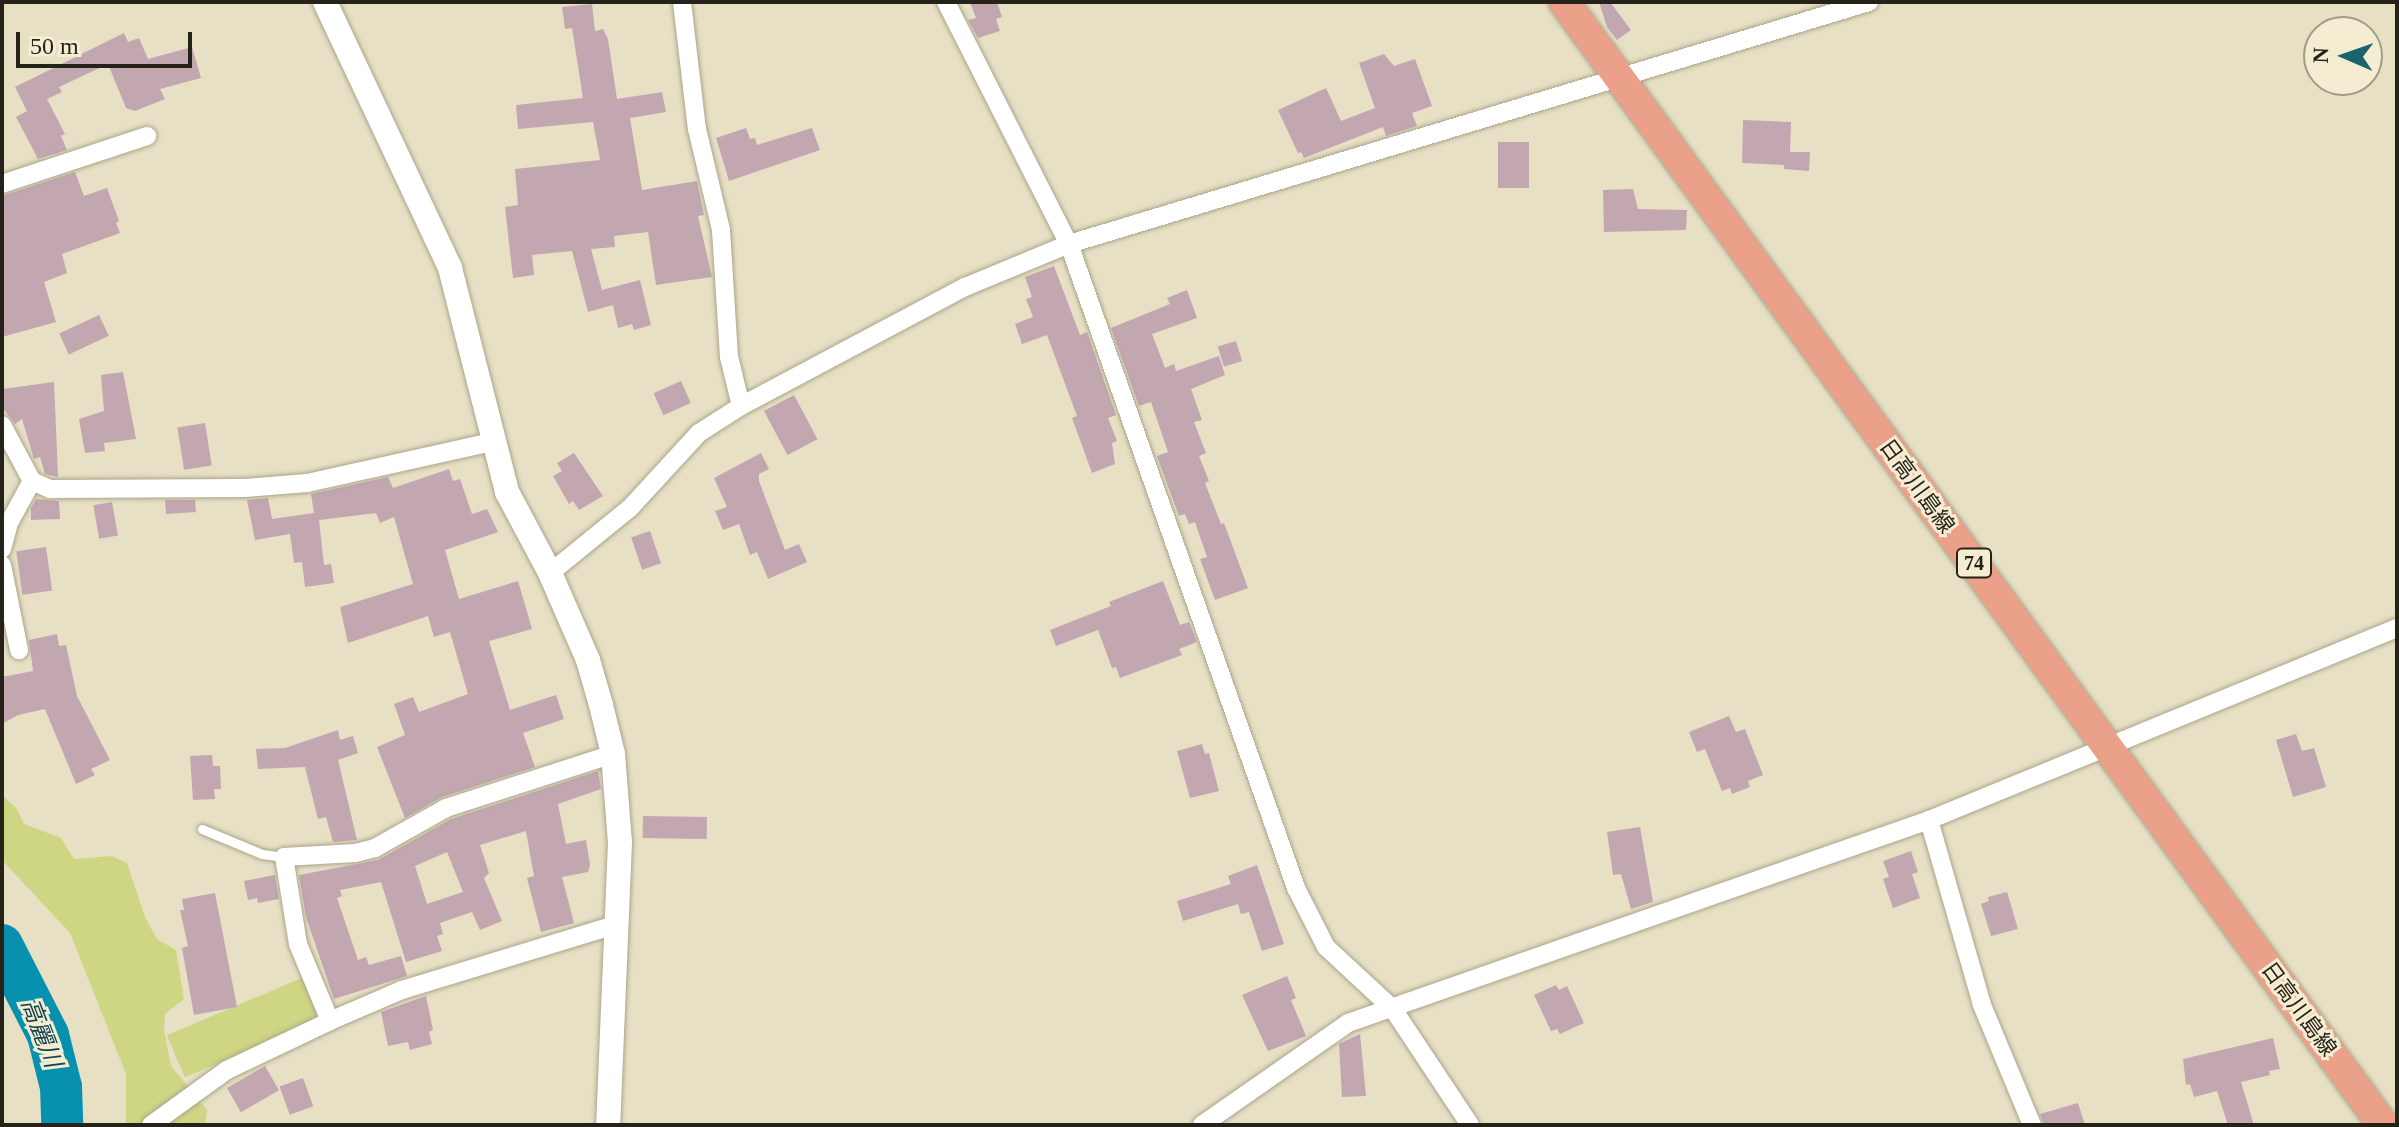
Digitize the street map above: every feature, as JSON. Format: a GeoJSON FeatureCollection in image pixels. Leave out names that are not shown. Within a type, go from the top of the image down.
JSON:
{"type":"FeatureCollection","features":[{"type":"Feature","properties":{"kind":"main road","name":"日高川島線"},"geometry":{"type":"LineString","coordinates":[[1564,2],[2383,1125]]}},
{"type":"Feature","properties":{"kind":"street"},"geometry":{"type":"LineString","coordinates":[[325,2],[450,268],[507,492],[550,573],[588,660],[613,754],[620,842],[608,1125]]}},
{"type":"Feature","properties":{"kind":"street"},"geometry":{"type":"LineString","coordinates":[[682,2],[697,129],[721,230],[729,357],[741,406]]}},
{"type":"Feature","properties":{"kind":"street"},"geometry":{"type":"LineString","coordinates":[[946,2],[1069,244],[1296,888],[1326,947],[1393,1009],[1470,1125]]}},
{"type":"Feature","properties":{"kind":"street"},"geometry":{"type":"LineString","coordinates":[[550,573],[630,508],[699,433],[741,406],[965,287],[1069,244],[1869,2]]}},
{"type":"Feature","properties":{"kind":"street"},"geometry":{"type":"LineString","coordinates":[[2,184],[147,136]]}},
{"type":"Feature","properties":{"kind":"street"},"geometry":{"type":"LineString","coordinates":[[2,425],[32,481],[50,489],[245,488],[307,483],[492,442]]}},
{"type":"Feature","properties":{"kind":"street"},"geometry":{"type":"LineString","coordinates":[[2,549],[9,523],[32,481]]}},
{"type":"Feature","properties":{"kind":"street"},"geometry":{"type":"LineString","coordinates":[[2,565],[19,650]]}},
{"type":"Feature","properties":{"kind":"street"},"geometry":{"type":"LineString","coordinates":[[1202,1125],[1348,1023],[1929,820],[2397,628]]}},
{"type":"Feature","properties":{"kind":"street"},"geometry":{"type":"LineString","coordinates":[[330,1021],[298,944],[284,857],[355,853],[375,848],[446,808],[613,754]]}},
{"type":"Feature","properties":{"kind":"street"},"geometry":{"type":"LineString","coordinates":[[1929,820],[1982,1005],[2032,1125]]}},
{"type":"Feature","properties":{"kind":"street"},"geometry":{"type":"LineString","coordinates":[[151,1125],[227,1070],[402,990],[618,924]]}},
{"type":"Feature","properties":{"kind":"lane"},"geometry":{"type":"LineString","coordinates":[[202,829],[262,854],[284,857]]}},
{"type":"Feature","properties":{"kind":"green space"},"geometry":{"type":"Polygon","coordinates":[[[2,795],[17,809],[24,824],[61,838],[74,859],[112,856],[127,863],[145,917],[157,939],[176,950],[184,999],[165,1014],[164,1030],[171,1066],[207,1110],[205,1125],[126,1125],[126,1074],[70,933],[2,860],[2,795]]]}},
{"type":"Feature","properties":{"kind":"green space"},"geometry":{"type":"Polygon","coordinates":[[[304,977],[322,1019],[185,1078],[167,1035],[304,977]]]}},
{"type":"Feature","properties":{"kind":"building"},"geometry":{"type":"Polygon","coordinates":[[[970,2],[997,2],[1002,17],[996,19],[1000,31],[978,38],[968,20],[976,18],[970,2]]]}},
{"type":"Feature","properties":{"kind":"building"},"geometry":{"type":"Polygon","coordinates":[[[1599,2],[1610,2],[1631,30],[1617,40],[1607,27],[1599,2]]]}},
{"type":"Feature","properties":{"kind":"building"},"geometry":{"type":"Polygon","coordinates":[[[592,4],[595,31],[603,29],[608,39],[617,99],[662,92],[666,112],[630,118],[642,190],[697,181],[704,215],[698,216],[712,277],[656,285],[648,232],[614,236],[615,247],[591,249],[602,290],[640,280],[651,325],[634,330],[632,324],[618,328],[613,305],[588,312],[572,251],[532,255],[534,275],[513,278],[505,207],[518,205],[515,169],[600,160],[593,122],[518,129],[516,105],[583,98],[572,28],[565,29],[562,7],[592,4]]]}},
{"type":"Feature","properties":{"kind":"building"},"geometry":{"type":"Polygon","coordinates":[[[124,33],[128,42],[139,38],[148,59],[192,47],[201,78],[160,89],[165,99],[135,111],[126,108],[108,64],[59,87],[62,92],[47,99],[65,134],[61,136],[67,150],[38,159],[16,117],[27,111],[15,87],[124,33]]]}},
{"type":"Feature","properties":{"kind":"building"},"geometry":{"type":"Polygon","coordinates":[[[1384,54],[1394,66],[1415,59],[1432,106],[1412,113],[1417,126],[1386,136],[1383,127],[1304,158],[1301,152],[1298,153],[1278,110],[1326,88],[1341,121],[1375,108],[1359,63],[1384,54]]]}},
{"type":"Feature","properties":{"kind":"building"},"geometry":{"type":"Polygon","coordinates":[[[1743,120],[1791,122],[1790,152],[1810,152],[1809,171],[1784,169],[1784,165],[1742,163],[1743,120]]]}},
{"type":"Feature","properties":{"kind":"building"},"geometry":{"type":"Polygon","coordinates":[[[746,128],[750,139],[755,138],[757,145],[812,128],[820,150],[729,181],[716,138],[746,128]]]}},
{"type":"Feature","properties":{"kind":"building"},"geometry":{"type":"Polygon","coordinates":[[[1498,142],[1529,142],[1529,188],[1498,188],[1498,142]]]}},
{"type":"Feature","properties":{"kind":"building"},"geometry":{"type":"Polygon","coordinates":[[[75,172],[84,196],[107,188],[120,233],[62,254],[67,273],[44,282],[56,322],[2,337],[2,196],[75,172]]]}},
{"type":"Feature","properties":{"kind":"building"},"geometry":{"type":"Polygon","coordinates":[[[1633,189],[1638,209],[1687,210],[1686,230],[1604,232],[1603,190],[1633,189]]]}},
{"type":"Feature","properties":{"kind":"building"},"geometry":{"type":"Polygon","coordinates":[[[1054,266],[1080,335],[1087,332],[1116,415],[1108,418],[1117,441],[1112,443],[1115,464],[1092,473],[1072,418],[1077,416],[1047,335],[1022,344],[1015,324],[1033,317],[1026,299],[1032,297],[1025,277],[1054,266]]]}},
{"type":"Feature","properties":{"kind":"building"},"geometry":{"type":"Polygon","coordinates":[[[1187,290],[1197,318],[1152,334],[1165,368],[1174,364],[1176,371],[1219,356],[1225,375],[1191,389],[1202,420],[1194,422],[1206,453],[1199,456],[1209,481],[1205,483],[1221,524],[1224,523],[1248,588],[1215,600],[1200,559],[1207,557],[1195,522],[1189,524],[1185,514],[1179,516],[1157,456],[1168,452],[1151,402],[1139,406],[1111,328],[1170,304],[1167,298],[1187,290]]]}},
{"type":"Feature","properties":{"kind":"building"},"geometry":{"type":"Polygon","coordinates":[[[99,315],[109,336],[69,354],[59,334],[99,315]]]}},
{"type":"Feature","properties":{"kind":"building"},"geometry":{"type":"Polygon","coordinates":[[[1236,341],[1242,361],[1224,367],[1218,347],[1236,341]]]}},
{"type":"Feature","properties":{"kind":"building"},"geometry":{"type":"Polygon","coordinates":[[[123,372],[136,439],[104,443],[105,451],[85,453],[79,419],[104,411],[101,375],[123,372]]]}},
{"type":"Feature","properties":{"kind":"building"},"geometry":{"type":"Polygon","coordinates":[[[681,381],[691,403],[663,415],[654,393],[681,381]]]}},
{"type":"Feature","properties":{"kind":"building"},"geometry":{"type":"Polygon","coordinates":[[[54,382],[58,477],[45,474],[40,457],[34,459],[22,419],[15,424],[2,407],[2,389],[54,382]]]}},
{"type":"Feature","properties":{"kind":"building"},"geometry":{"type":"Polygon","coordinates":[[[794,395],[817,439],[787,455],[764,411],[794,395]]]}},
{"type":"Feature","properties":{"kind":"building"},"geometry":{"type":"Polygon","coordinates":[[[205,423],[212,465],[184,470],[177,427],[205,423]]]}},
{"type":"Feature","properties":{"kind":"building"},"geometry":{"type":"Polygon","coordinates":[[[574,453],[603,496],[579,510],[573,501],[569,504],[553,476],[562,471],[557,463],[574,453]]]}},
{"type":"Feature","properties":{"kind":"building"},"geometry":{"type":"Polygon","coordinates":[[[761,453],[769,469],[759,474],[759,481],[785,550],[799,544],[807,562],[768,579],[757,552],[750,555],[739,524],[723,530],[715,511],[727,507],[714,478],[761,453]]]}},
{"type":"Feature","properties":{"kind":"building"},"geometry":{"type":"Polygon","coordinates":[[[449,469],[453,481],[460,479],[472,514],[487,509],[498,532],[445,550],[459,599],[518,581],[532,629],[489,641],[510,710],[556,695],[564,719],[523,733],[535,767],[442,797],[405,818],[377,747],[405,735],[394,704],[413,697],[419,712],[468,694],[450,632],[434,637],[428,616],[348,643],[340,607],[413,584],[394,517],[380,523],[376,513],[319,520],[324,565],[331,564],[334,583],[305,587],[302,562],[294,563],[290,534],[255,540],[247,500],[268,498],[272,519],[314,513],[311,494],[388,477],[393,488],[449,469]]]}},
{"type":"Feature","properties":{"kind":"building"},"geometry":{"type":"Polygon","coordinates":[[[36,499],[59,501],[60,519],[31,520],[31,508],[36,499]]]}},
{"type":"Feature","properties":{"kind":"building"},"geometry":{"type":"Polygon","coordinates":[[[165,500],[195,500],[196,512],[166,514],[165,500]]]}},
{"type":"Feature","properties":{"kind":"building"},"geometry":{"type":"Polygon","coordinates":[[[112,502],[118,535],[99,539],[93,505],[112,502]]]}},
{"type":"Feature","properties":{"kind":"building"},"geometry":{"type":"Polygon","coordinates":[[[650,531],[661,563],[642,570],[631,538],[650,531]]]}},
{"type":"Feature","properties":{"kind":"building"},"geometry":{"type":"Polygon","coordinates":[[[46,547],[52,591],[22,595],[16,551],[46,547]]]}},
{"type":"Feature","properties":{"kind":"building"},"geometry":{"type":"Polygon","coordinates":[[[1163,581],[1180,625],[1189,622],[1197,642],[1179,649],[1182,655],[1120,678],[1116,667],[1112,668],[1098,630],[1056,646],[1050,630],[1163,581]]]}},
{"type":"Feature","properties":{"kind":"building"},"geometry":{"type":"Polygon","coordinates":[[[57,634],[59,646],[66,645],[77,696],[110,760],[91,769],[95,775],[76,784],[45,709],[18,715],[2,724],[2,677],[33,671],[29,640],[57,634]]]}},
{"type":"Feature","properties":{"kind":"building"},"geometry":{"type":"Polygon","coordinates":[[[1729,716],[1736,732],[1745,729],[1763,775],[1748,781],[1750,787],[1732,794],[1730,788],[1722,791],[1705,749],[1697,752],[1689,732],[1729,716]]]}},
{"type":"Feature","properties":{"kind":"building"},"geometry":{"type":"Polygon","coordinates":[[[338,730],[340,740],[353,736],[358,753],[338,760],[357,840],[333,842],[326,817],[318,819],[305,767],[258,769],[256,749],[285,748],[338,730]]]}},
{"type":"Feature","properties":{"kind":"building"},"geometry":{"type":"Polygon","coordinates":[[[2296,734],[2302,751],[2314,748],[2326,787],[2293,797],[2276,740],[2296,734]]]}},
{"type":"Feature","properties":{"kind":"building"},"geometry":{"type":"Polygon","coordinates":[[[1202,744],[1205,754],[1209,753],[1219,791],[1190,798],[1177,751],[1202,744]]]}},
{"type":"Feature","properties":{"kind":"building"},"geometry":{"type":"Polygon","coordinates":[[[212,755],[213,766],[220,766],[221,789],[214,789],[215,799],[193,800],[190,756],[212,755]]]}},
{"type":"Feature","properties":{"kind":"building"},"geometry":{"type":"Polygon","coordinates":[[[598,771],[601,789],[558,804],[566,844],[586,840],[590,865],[588,872],[562,877],[574,923],[541,932],[527,878],[534,876],[526,831],[480,845],[489,873],[484,878],[502,921],[480,930],[472,912],[440,923],[443,934],[437,936],[442,951],[406,962],[381,882],[340,890],[342,896],[337,898],[358,960],[366,957],[369,965],[401,956],[407,976],[334,999],[306,917],[299,875],[378,860],[451,819],[598,771]],[[447,852],[415,866],[427,904],[463,892],[447,852]]]}},
{"type":"Feature","properties":{"kind":"building"},"geometry":{"type":"Polygon","coordinates":[[[643,816],[707,817],[707,839],[643,838],[643,816]]]}},
{"type":"Feature","properties":{"kind":"building"},"geometry":{"type":"Polygon","coordinates":[[[1640,827],[1653,902],[1631,909],[1621,874],[1613,875],[1607,832],[1640,827]]]}},
{"type":"Feature","properties":{"kind":"building"},"geometry":{"type":"Polygon","coordinates":[[[1911,851],[1918,872],[1912,874],[1920,898],[1893,908],[1883,879],[1889,877],[1883,861],[1911,851]]]}},
{"type":"Feature","properties":{"kind":"building"},"geometry":{"type":"Polygon","coordinates":[[[1257,865],[1284,944],[1262,951],[1249,912],[1241,914],[1238,904],[1183,921],[1177,901],[1231,884],[1228,876],[1257,865]]]}},
{"type":"Feature","properties":{"kind":"building"},"geometry":{"type":"Polygon","coordinates":[[[275,875],[279,899],[258,903],[257,898],[248,900],[244,881],[275,875]]]}},
{"type":"Feature","properties":{"kind":"building"},"geometry":{"type":"Polygon","coordinates":[[[2007,892],[2018,929],[1991,936],[1981,904],[1989,901],[1988,897],[2007,892]]]}},
{"type":"Feature","properties":{"kind":"building"},"geometry":{"type":"Polygon","coordinates":[[[215,893],[237,1007],[194,1015],[182,948],[188,946],[180,910],[184,910],[182,899],[215,893]]]}},
{"type":"Feature","properties":{"kind":"building"},"geometry":{"type":"Polygon","coordinates":[[[1287,976],[1296,998],[1291,1000],[1306,1036],[1268,1051],[1242,995],[1287,976]]]}},
{"type":"Feature","properties":{"kind":"building"},"geometry":{"type":"Polygon","coordinates":[[[1556,985],[1559,990],[1567,986],[1584,1023],[1560,1034],[1557,1029],[1551,1031],[1534,995],[1556,985]]]}},
{"type":"Feature","properties":{"kind":"building"},"geometry":{"type":"Polygon","coordinates":[[[426,996],[433,1030],[429,1032],[432,1044],[410,1050],[408,1042],[388,1046],[381,1012],[426,996]]]}},
{"type":"Feature","properties":{"kind":"building"},"geometry":{"type":"Polygon","coordinates":[[[1360,1034],[1366,1096],[1342,1097],[1339,1044],[1360,1034]]]}},
{"type":"Feature","properties":{"kind":"building"},"geometry":{"type":"Polygon","coordinates":[[[2273,1038],[2280,1069],[2269,1071],[2270,1075],[2241,1082],[2254,1125],[2228,1125],[2217,1091],[2194,1097],[2190,1084],[2186,1085],[2183,1059],[2273,1038]]]}},
{"type":"Feature","properties":{"kind":"building"},"geometry":{"type":"Polygon","coordinates":[[[265,1066],[279,1090],[241,1112],[227,1088],[265,1066]]]}},
{"type":"Feature","properties":{"kind":"building"},"geometry":{"type":"Polygon","coordinates":[[[303,1078],[313,1106],[290,1115],[280,1087],[303,1078]]]}},
{"type":"Feature","properties":{"kind":"building"},"geometry":{"type":"Polygon","coordinates":[[[2078,1103],[2085,1125],[2044,1125],[2040,1114],[2078,1103]]]}},
{"type":"Feature","properties":{"kind":"waterway","name":"高麗川"},"geometry":{"type":"LineString","coordinates":[[2,945],[48,1035],[61,1087],[62,1125]]}}]}
